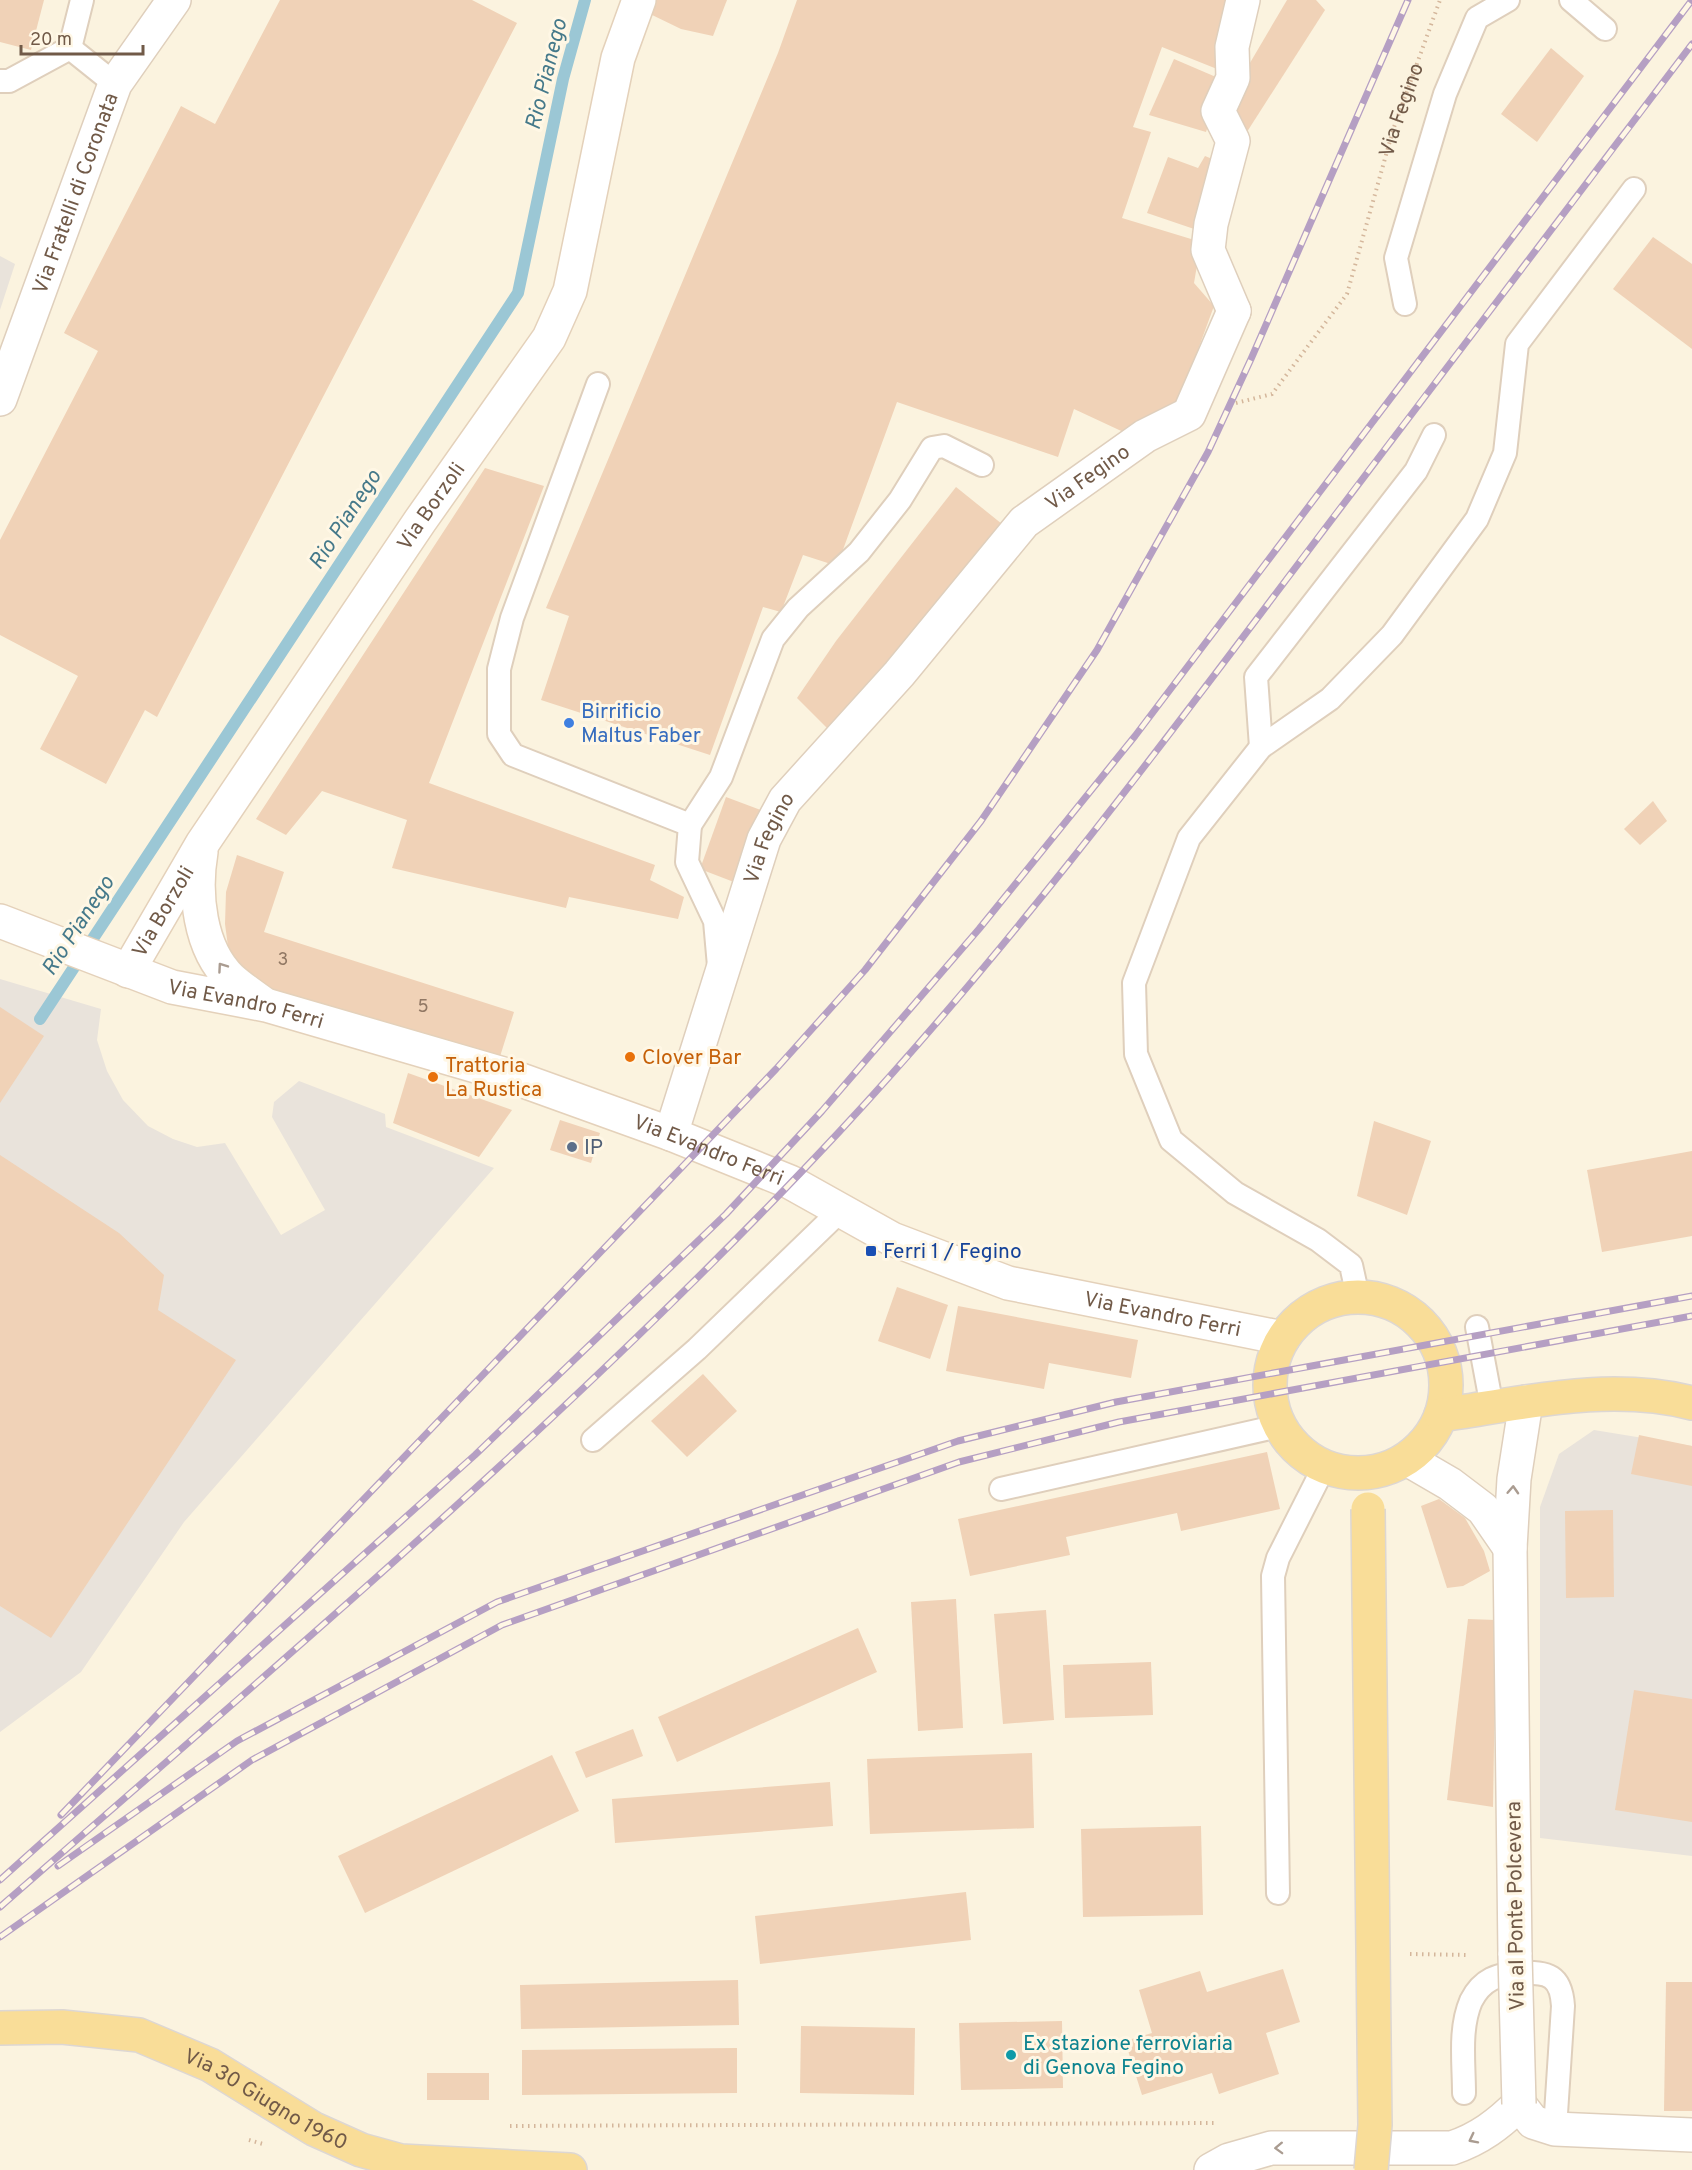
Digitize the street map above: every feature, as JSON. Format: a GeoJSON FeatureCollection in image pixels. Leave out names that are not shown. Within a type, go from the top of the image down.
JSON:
{"type":"FeatureCollection","features":[{"type":"Feature","properties":{"kind":"main road"},"geometry":{"type":"LineString","coordinates":[[1358,1297],[1386,1301],[1394,1305],[1410,1314],[1430,1334],[1442,1359],[1446,1387],[1441,1415],[1428,1440],[1407,1459],[1382,1470],[1368,1473],[1349,1473],[1324,1467],[1298,1451],[1279,1426],[1270,1397],[1271,1366],[1283,1338],[1303,1316],[1330,1301],[1358,1297]]}},
{"type":"Feature","properties":{"kind":"main road"},"geometry":{"type":"LineString","coordinates":[[1441,1415],[1526,1402],[1617,1393],[1692,1403]]}},
{"type":"Feature","properties":{"kind":"main road"},"geometry":{"type":"LineString","coordinates":[[1368,1473],[1375,2125],[1371,2170]]}},
{"type":"Feature","properties":{"kind":"main road","name":"Via 30 Giugno 1960"},"geometry":{"type":"LineString","coordinates":[[0,2028],[62,2027],[139,2035],[210,2065],[314,2129],[361,2150],[401,2161],[570,2170]]}},
{"type":"Feature","properties":{"kind":"street","name":"Via Fratelli di Coronata"},"geometry":{"type":"LineString","coordinates":[[0,399],[115,84],[174,0]]}},
{"type":"Feature","properties":{"kind":"street","name":"Via Borzoli"},"geometry":{"type":"LineString","coordinates":[[128,971],[202,844],[420,520],[549,338],[570,291],[618,58],[639,0]]}},
{"type":"Feature","properties":{"kind":"street"},"geometry":{"type":"LineString","coordinates":[[1189,414],[1233,311],[1208,250],[1211,224],[1233,141],[1218,111],[1233,78],[1232,47],[1243,0]]}},
{"type":"Feature","properties":{"kind":"street","name":"Via Fegino"},"geometry":{"type":"LineString","coordinates":[[671,1134],[764,838],[785,800],[899,674],[1023,522],[1145,436],[1189,414]]}},
{"type":"Feature","properties":{"kind":"street"},"geometry":{"type":"LineString","coordinates":[[202,844],[198,889],[204,932],[216,957],[230,978],[266,1005]]}},
{"type":"Feature","properties":{"kind":"street","name":"Via Evandro Ferri"},"geometry":{"type":"LineString","coordinates":[[13,926],[172,987],[266,1005],[510,1076],[671,1134],[790,1182],[892,1239],[1008,1283],[1283,1338]]}},
{"type":"Feature","properties":{"kind":"street","name":"Via al Ponte Polcevera"},"geometry":{"type":"LineString","coordinates":[[1519,2104],[1510,1548],[1514,1479],[1526,1402]]}},
{"type":"Feature","properties":{"kind":"street"},"geometry":{"type":"LineString","coordinates":[[1407,1459],[1450,1484],[1484,1509],[1510,1548]]}},
{"type":"Feature","properties":{"kind":"street"},"geometry":{"type":"LineString","coordinates":[[1211,2170],[1229,2160],[1271,2148],[1452,2148],[1494,2127],[1519,2104],[1533,2122],[1555,2129],[1692,2135]]}},
{"type":"Feature","properties":{"kind":"lane"},"geometry":{"type":"LineString","coordinates":[[0,81],[9,81],[70,48],[82,0]]}},
{"type":"Feature","properties":{"kind":"lane"},"geometry":{"type":"LineString","coordinates":[[1405,304],[1396,258],[1445,94],[1477,18],[1508,0]]}},
{"type":"Feature","properties":{"kind":"lane"},"geometry":{"type":"LineString","coordinates":[[1571,0],[1605,29]]}},
{"type":"Feature","properties":{"kind":"lane"},"geometry":{"type":"LineString","coordinates":[[70,48],[115,84]]}},
{"type":"Feature","properties":{"kind":"lane"},"geometry":{"type":"LineString","coordinates":[[1358,1297],[1351,1265],[1318,1240],[1235,1193],[1171,1140],[1136,1054],[1134,983],[1189,838],[1261,747],[1330,699],[1392,635],[1477,519],[1504,453],[1516,344],[1634,189]]}},
{"type":"Feature","properties":{"kind":"lane"},"geometry":{"type":"LineString","coordinates":[[598,384],[512,618],[499,669],[499,734],[513,755],[690,825],[721,777],[773,639],[798,608],[859,552],[900,500],[932,448],[944,446],[982,465]]}},
{"type":"Feature","properties":{"kind":"lane"},"geometry":{"type":"LineString","coordinates":[[1261,747],[1256,677],[1416,471],[1434,435]]}},
{"type":"Feature","properties":{"kind":"lane","name":"Via Fegino"},"geometry":{"type":"LineString","coordinates":[[690,825],[687,862],[716,921],[720,982]]}},
{"type":"Feature","properties":{"kind":"lane"},"geometry":{"type":"LineString","coordinates":[[594,1440],[697,1349],[841,1210]]}},
{"type":"Feature","properties":{"kind":"lane"},"geometry":{"type":"LineString","coordinates":[[1477,1327],[1492,1407]]}},
{"type":"Feature","properties":{"kind":"lane"},"geometry":{"type":"LineString","coordinates":[[1000,1489],[1279,1426]]}},
{"type":"Feature","properties":{"kind":"lane"},"geometry":{"type":"LineString","coordinates":[[1278,1893],[1273,1576],[1278,1558],[1324,1467]]}},
{"type":"Feature","properties":{"kind":"lane"},"geometry":{"type":"LineString","coordinates":[[1464,2092],[1464,2031],[1472,2001],[1478,1989],[1496,1975],[1540,1972],[1548,1975],[1562,1990],[1563,2006],[1555,2129]]}},
{"type":"Feature","properties":{"kind":"path","name":"Via Fegino"},"geometry":{"type":"LineString","coordinates":[[1189,414],[1272,394],[1347,294],[1393,130],[1440,0]]}},
{"type":"Feature","properties":{"kind":"path"},"geometry":{"type":"LineString","coordinates":[[1373,1954],[1515,1955]]}},
{"type":"Feature","properties":{"kind":"path"},"geometry":{"type":"LineString","coordinates":[[502,2126],[759,2123],[1218,2123]]}},
{"type":"Feature","properties":{"kind":"shaded area"},"geometry":{"type":"Polygon","coordinates":[[[0,256],[15,264],[0,310],[0,256]]]}},
{"type":"Feature","properties":{"kind":"shaded area"},"geometry":{"type":"Polygon","coordinates":[[[0,979],[101,1009],[97,1040],[107,1071],[123,1100],[148,1126],[173,1139],[197,1147],[225,1143],[281,1235],[325,1210],[272,1117],[274,1102],[299,1081],[385,1114],[386,1127],[494,1168],[184,1522],[81,1672],[0,1732],[0,979]]]}},
{"type":"Feature","properties":{"kind":"shaded area"},"geometry":{"type":"Polygon","coordinates":[[[1594,1430],[1692,1446],[1692,1856],[1540,1838],[1540,1507],[1559,1454],[1594,1430]]]}},
{"type":"Feature","properties":{"kind":"building"},"geometry":{"type":"Polygon","coordinates":[[[0,0],[44,0],[31,50],[0,42],[0,0]]]}},
{"type":"Feature","properties":{"kind":"building"},"geometry":{"type":"Polygon","coordinates":[[[280,0],[472,0],[517,23],[157,717],[145,710],[106,784],[40,749],[78,676],[0,635],[0,540],[98,351],[64,333],[181,106],[215,124],[280,0]]]}},
{"type":"Feature","properties":{"kind":"building"},"geometry":{"type":"Polygon","coordinates":[[[653,0],[727,0],[713,36],[681,29],[648,13],[653,0]]]}},
{"type":"Feature","properties":{"kind":"building"},"geometry":{"type":"Polygon","coordinates":[[[797,0],[1232,0],[1217,69],[1162,47],[1133,127],[1151,132],[1122,218],[1201,242],[1194,283],[1214,306],[1177,407],[1132,436],[1074,409],[1058,457],[897,402],[837,566],[803,555],[781,612],[763,607],[710,755],[541,700],[569,616],[546,608],[778,53],[797,0]]]}},
{"type":"Feature","properties":{"kind":"building"},"geometry":{"type":"Polygon","coordinates":[[[1287,0],[1316,0],[1325,10],[1245,135],[1224,107],[1287,0]]]}},
{"type":"Feature","properties":{"kind":"building"},"geometry":{"type":"Polygon","coordinates":[[[1551,48],[1584,76],[1537,142],[1501,114],[1551,48]]]}},
{"type":"Feature","properties":{"kind":"building"},"geometry":{"type":"Polygon","coordinates":[[[1174,59],[1223,80],[1206,132],[1149,115],[1174,59]]]}},
{"type":"Feature","properties":{"kind":"building"},"geometry":{"type":"Polygon","coordinates":[[[1205,156],[1222,163],[1200,231],[1147,213],[1168,157],[1198,168],[1205,156]]]}},
{"type":"Feature","properties":{"kind":"building"},"geometry":{"type":"Polygon","coordinates":[[[1653,237],[1692,264],[1692,349],[1613,289],[1653,237]]]}},
{"type":"Feature","properties":{"kind":"building"},"geometry":{"type":"Polygon","coordinates":[[[485,468],[544,486],[429,783],[655,865],[650,880],[684,897],[678,919],[569,897],[566,908],[392,868],[407,820],[322,791],[286,835],[256,819],[485,468]]]}},
{"type":"Feature","properties":{"kind":"building"},"geometry":{"type":"Polygon","coordinates":[[[956,487],[1002,524],[928,624],[828,729],[797,698],[836,641],[956,487]]]}},
{"type":"Feature","properties":{"kind":"building"},"geometry":{"type":"Polygon","coordinates":[[[726,797],[766,812],[739,884],[700,869],[726,797]]]}},
{"type":"Feature","properties":{"kind":"building"},"geometry":{"type":"Polygon","coordinates":[[[1653,801],[1667,821],[1640,845],[1624,829],[1653,801]]]}},
{"type":"Feature","properties":{"kind":"building"},"geometry":{"type":"Polygon","coordinates":[[[237,855],[284,872],[264,932],[514,1012],[497,1066],[263,990],[229,954],[225,924],[226,892],[237,855]]]}},
{"type":"Feature","properties":{"kind":"building"},"geometry":{"type":"Polygon","coordinates":[[[0,1007],[44,1036],[0,1103],[0,1007]]]}},
{"type":"Feature","properties":{"kind":"building"},"geometry":{"type":"Polygon","coordinates":[[[408,1073],[512,1110],[479,1157],[393,1123],[408,1073]]]}},
{"type":"Feature","properties":{"kind":"building"},"geometry":{"type":"Polygon","coordinates":[[[560,1120],[600,1133],[591,1163],[550,1150],[560,1120]]]}},
{"type":"Feature","properties":{"kind":"building"},"geometry":{"type":"Polygon","coordinates":[[[1374,1121],[1431,1141],[1407,1215],[1357,1196],[1374,1121]]]}},
{"type":"Feature","properties":{"kind":"building"},"geometry":{"type":"Polygon","coordinates":[[[1692,1151],[1692,1236],[1602,1252],[1587,1170],[1692,1151]]]}},
{"type":"Feature","properties":{"kind":"building"},"geometry":{"type":"Polygon","coordinates":[[[0,1155],[119,1233],[164,1275],[158,1310],[236,1360],[51,1638],[0,1606],[0,1155]]]}},
{"type":"Feature","properties":{"kind":"building"},"geometry":{"type":"Polygon","coordinates":[[[897,1287],[948,1305],[930,1359],[878,1341],[897,1287]]]}},
{"type":"Feature","properties":{"kind":"building"},"geometry":{"type":"Polygon","coordinates":[[[958,1306],[1138,1340],[1131,1378],[1049,1363],[1044,1389],[946,1371],[958,1306]]]}},
{"type":"Feature","properties":{"kind":"building"},"geometry":{"type":"Polygon","coordinates":[[[703,1374],[737,1411],[687,1457],[651,1421],[703,1374]]]}},
{"type":"Feature","properties":{"kind":"building"},"geometry":{"type":"Polygon","coordinates":[[[1639,1435],[1692,1446],[1692,1486],[1631,1474],[1639,1435]]]}},
{"type":"Feature","properties":{"kind":"building"},"geometry":{"type":"Polygon","coordinates":[[[1267,1452],[1280,1509],[1181,1531],[1177,1513],[1066,1537],[1070,1555],[970,1576],[958,1519],[1267,1452]]]}},
{"type":"Feature","properties":{"kind":"building"},"geometry":{"type":"Polygon","coordinates":[[[1439,1499],[1465,1518],[1484,1551],[1490,1571],[1463,1586],[1447,1588],[1421,1506],[1439,1499]]]}},
{"type":"Feature","properties":{"kind":"building"},"geometry":{"type":"Polygon","coordinates":[[[1613,1510],[1614,1597],[1566,1598],[1565,1511],[1613,1510]]]}},
{"type":"Feature","properties":{"kind":"building"},"geometry":{"type":"Polygon","coordinates":[[[956,1599],[963,1728],[918,1731],[911,1602],[956,1599]]]}},
{"type":"Feature","properties":{"kind":"building"},"geometry":{"type":"Polygon","coordinates":[[[1046,1610],[1054,1720],[1003,1724],[994,1614],[1046,1610]]]}},
{"type":"Feature","properties":{"kind":"building"},"geometry":{"type":"Polygon","coordinates":[[[1468,1619],[1496,1620],[1493,1807],[1447,1800],[1468,1619]]]}},
{"type":"Feature","properties":{"kind":"building"},"geometry":{"type":"Polygon","coordinates":[[[858,1628],[877,1672],[677,1762],[658,1717],[858,1628]]]}},
{"type":"Feature","properties":{"kind":"building"},"geometry":{"type":"Polygon","coordinates":[[[1151,1662],[1153,1715],[1065,1718],[1063,1665],[1151,1662]]]}},
{"type":"Feature","properties":{"kind":"building"},"geometry":{"type":"Polygon","coordinates":[[[1634,1690],[1692,1699],[1692,1822],[1615,1810],[1634,1690]]]}},
{"type":"Feature","properties":{"kind":"building"},"geometry":{"type":"Polygon","coordinates":[[[633,1729],[643,1756],[586,1778],[575,1752],[633,1729]]]}},
{"type":"Feature","properties":{"kind":"building"},"geometry":{"type":"Polygon","coordinates":[[[1032,1753],[1034,1828],[870,1834],[867,1759],[1032,1753]]]}},
{"type":"Feature","properties":{"kind":"building"},"geometry":{"type":"Polygon","coordinates":[[[552,1755],[579,1811],[365,1913],[338,1856],[552,1755]]]}},
{"type":"Feature","properties":{"kind":"building"},"geometry":{"type":"Polygon","coordinates":[[[830,1782],[833,1826],[615,1843],[612,1799],[830,1782]]]}},
{"type":"Feature","properties":{"kind":"building"},"geometry":{"type":"Polygon","coordinates":[[[1201,1826],[1203,1915],[1083,1917],[1081,1829],[1201,1826]]]}},
{"type":"Feature","properties":{"kind":"building"},"geometry":{"type":"Polygon","coordinates":[[[966,1892],[971,1940],[760,1964],[755,1916],[966,1892]]]}},
{"type":"Feature","properties":{"kind":"building"},"geometry":{"type":"Polygon","coordinates":[[[1283,1969],[1300,2022],[1266,2033],[1279,2074],[1219,2094],[1212,2073],[1142,2095],[1125,2041],[1152,2033],[1139,1990],[1200,1971],[1207,1992],[1283,1969]]]}},
{"type":"Feature","properties":{"kind":"building"},"geometry":{"type":"Polygon","coordinates":[[[738,1980],[739,2025],[521,2029],[520,1985],[738,1980]]]}},
{"type":"Feature","properties":{"kind":"building"},"geometry":{"type":"Polygon","coordinates":[[[1666,1982],[1692,1982],[1692,2111],[1664,2111],[1666,1982]]]}},
{"type":"Feature","properties":{"kind":"building","name":"Ex stazione ferroviaria di Genova Fegino"},"geometry":{"type":"Polygon","coordinates":[[[1062,2021],[1063,2088],[961,2090],[959,2023],[1062,2021]]]}},
{"type":"Feature","properties":{"kind":"building"},"geometry":{"type":"Polygon","coordinates":[[[801,2026],[915,2028],[914,2095],[800,2093],[801,2026]]]}},
{"type":"Feature","properties":{"kind":"building"},"geometry":{"type":"Polygon","coordinates":[[[737,2048],[737,2093],[522,2095],[522,2050],[737,2048]]]}},
{"type":"Feature","properties":{"kind":"building"},"geometry":{"type":"Polygon","coordinates":[[[427,2073],[489,2073],[489,2100],[427,2100],[427,2073]]]}},
{"type":"Feature","properties":{"kind":"waterway","name":"Rio Pianego"},"geometry":{"type":"LineString","coordinates":[[40,1019],[518,293],[563,79],[585,0]]}},
{"type":"Feature","properties":{"kind":"railway"},"geometry":{"type":"LineString","coordinates":[[61,1815],[776,1069],[865,970],[981,821],[1097,650],[1208,452],[1408,0]]}},
{"type":"Feature","properties":{"kind":"railway"},"geometry":{"type":"LineString","coordinates":[[0,1880],[475,1455],[726,1214],[822,1111],[979,929],[1135,736],[1692,0]]}},
{"type":"Feature","properties":{"kind":"railway"},"geometry":{"type":"LineString","coordinates":[[0,1907],[323,1625],[535,1434],[740,1235],[899,1066],[1014,931],[1125,792],[1692,44]]}},
{"type":"Feature","properties":{"kind":"railway"},"geometry":{"type":"LineString","coordinates":[[58,1866],[237,1741],[497,1602],[791,1499],[958,1441],[1116,1402],[1692,1296]]}},
{"type":"Feature","properties":{"kind":"railway"},"geometry":{"type":"LineString","coordinates":[[0,1937],[252,1760],[502,1625],[959,1462],[1119,1422],[1692,1316]]}},
{"type":"Feature","properties":{"kind":"place","name":"Birrificio Maltus Faber"},"geometry":{"type":"Point","coordinates":[569,723]}},
{"type":"Feature","properties":{"kind":"place","name":"Clover Bar"},"geometry":{"type":"Point","coordinates":[630,1057]}},
{"type":"Feature","properties":{"kind":"place","name":"Trattoria La Rustica"},"geometry":{"type":"Point","coordinates":[433,1077]}},
{"type":"Feature","properties":{"kind":"place","name":"IP"},"geometry":{"type":"Point","coordinates":[572,1147]}},
{"type":"Feature","properties":{"kind":"place","name":"Ferri 1 / Fegino"},"geometry":{"type":"Point","coordinates":[871,1251]}},
{"type":"Feature","properties":{"kind":"place","name":"Ex stazione ferroviaria di Genova Fegino"},"geometry":{"type":"Point","coordinates":[1011,2055]}}]}
